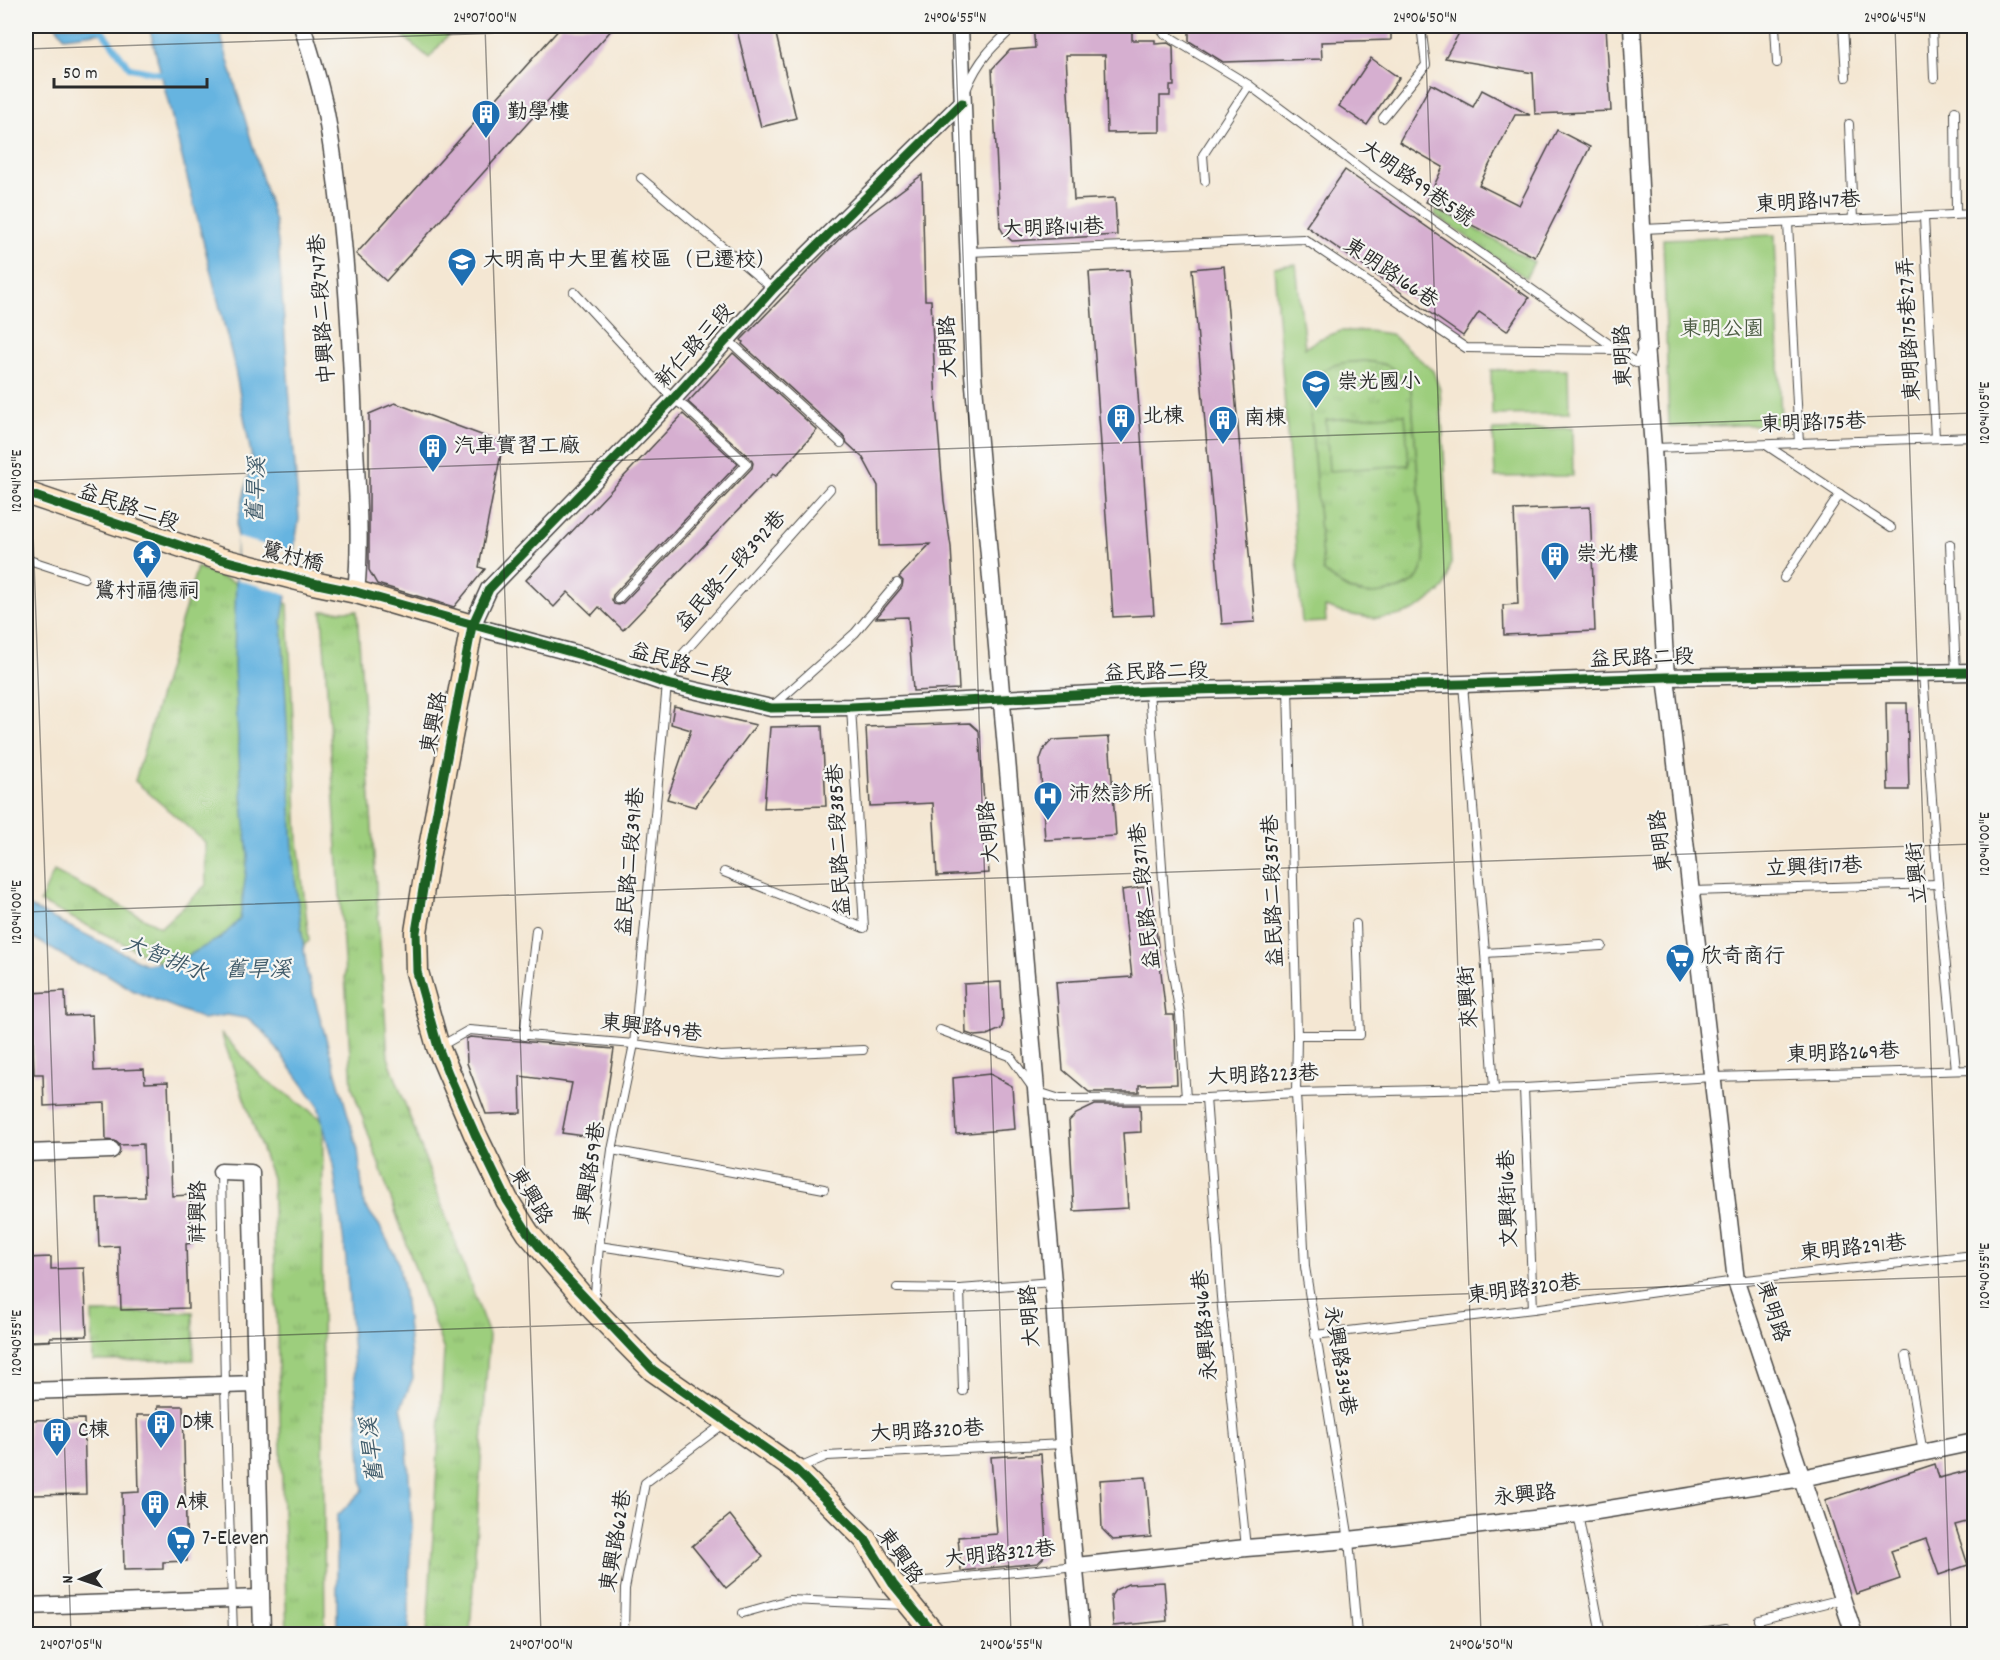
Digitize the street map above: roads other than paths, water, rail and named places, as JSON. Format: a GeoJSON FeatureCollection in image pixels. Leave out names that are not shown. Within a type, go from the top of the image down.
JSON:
{"type":"FeatureCollection","features":[{"type":"Feature","properties":{"kind":"street","name":"中興路二段747巷"},"geometry":{"type":"LineString","coordinates":[[302,26],[326,111],[344,261],[357,400],[359,567],[356,592]]}},
{"type":"Feature","properties":{"kind":"street","name":"大明路"},"geometry":{"type":"LineString","coordinates":[[960,26],[973,374],[1053,1282],[1063,1444],[1081,1635]]}},
{"type":"Feature","properties":{"kind":"street","name":"東明路"},"geometry":{"type":"LineString","coordinates":[[1632,26],[1648,346],[1646,345],[1666,677],[1736,1281],[1854,1635]]}},
{"type":"Feature","properties":{"kind":"street","name":"新仁路三段"},"geometry":{"type":"LineString","coordinates":[[472,626],[489,589],[673,399],[773,289],[962,103]]}},
{"type":"Feature","properties":{"kind":"street","name":"益民路二段"},"geometry":{"type":"LineString","coordinates":[[26,493],[220,559]]}},
{"type":"Feature","properties":{"kind":"street","name":"鷺村橋"},"geometry":{"type":"LineString","coordinates":[[220,559],[356,592]]}},
{"type":"Feature","properties":{"kind":"street","name":"益民路二段"},"geometry":{"type":"LineString","coordinates":[[356,592],[585,656],[667,684],[771,708],[850,707],[1149,691],[1666,677],[1974,672]]}},
{"type":"Feature","properties":{"kind":"street","name":"東興路"},"geometry":{"type":"LineString","coordinates":[[472,626],[416,932],[417,972],[438,1047],[475,1134],[507,1200],[528,1233],[593,1308],[653,1370],[796,1470],[865,1539],[893,1584],[934,1635]]}},
{"type":"Feature","properties":{"kind":"street"},"geometry":{"type":"LineString","coordinates":[[26,1153],[111,1150]]}},
{"type":"Feature","properties":{"kind":"street","name":"祥興路"},"geometry":{"type":"LineString","coordinates":[[221,1172],[251,1173],[262,1635]]}},
{"type":"Feature","properties":{"kind":"street"},"geometry":{"type":"LineString","coordinates":[[26,1391],[256,1384]]}},
{"type":"Feature","properties":{"kind":"street","name":"永興路"},"geometry":{"type":"LineString","coordinates":[[1076,1566],[1246,1548],[1349,1540],[1578,1514],[1802,1478],[1974,1442]]}},
{"type":"Feature","properties":{"kind":"street"},"geometry":{"type":"LineString","coordinates":[[26,1606],[261,1598]]}},
{"type":"Feature","properties":{"kind":"lane","name":"新仁路三段"},"geometry":{"type":"LineString","coordinates":[[962,103],[974,70],[990,48],[1016,26]]}},
{"type":"Feature","properties":{"kind":"lane","name":"大明路99巷5號"},"geometry":{"type":"LineString","coordinates":[[1159,26],[1166,33],[1249,85],[1364,170],[1636,363],[1646,345]]}},
{"type":"Feature","properties":{"kind":"lane"},"geometry":{"type":"LineString","coordinates":[[1383,118],[1426,65],[1421,26]]}},
{"type":"Feature","properties":{"kind":"lane"},"geometry":{"type":"LineString","coordinates":[[1775,26],[1777,63]]}},
{"type":"Feature","properties":{"kind":"lane"},"geometry":{"type":"LineString","coordinates":[[1843,26],[1846,77]]}},
{"type":"Feature","properties":{"kind":"lane"},"geometry":{"type":"LineString","coordinates":[[1932,26],[1934,78]]}},
{"type":"Feature","properties":{"kind":"lane"},"geometry":{"type":"LineString","coordinates":[[1205,181],[1203,155],[1249,85]]}},
{"type":"Feature","properties":{"kind":"lane"},"geometry":{"type":"LineString","coordinates":[[1955,111],[1956,214]]}},
{"type":"Feature","properties":{"kind":"lane"},"geometry":{"type":"LineString","coordinates":[[1849,124],[1853,220]]}},
{"type":"Feature","properties":{"kind":"lane"},"geometry":{"type":"LineString","coordinates":[[641,178],[773,289]]}},
{"type":"Feature","properties":{"kind":"lane","name":"東明路147巷"},"geometry":{"type":"LineString","coordinates":[[1643,229],[1974,214]]}},
{"type":"Feature","properties":{"kind":"lane","name":"東明路175巷27弄"},"geometry":{"type":"LineString","coordinates":[[1924,217],[1935,438]]}},
{"type":"Feature","properties":{"kind":"lane"},"geometry":{"type":"LineString","coordinates":[[1788,223],[1799,444]]}},
{"type":"Feature","properties":{"kind":"lane","name":"東明路166巷"},"geometry":{"type":"LineString","coordinates":[[1139,245],[1304,239],[1466,348],[1618,350]]}},
{"type":"Feature","properties":{"kind":"lane","name":"大明路141巷"},"geometry":{"type":"LineString","coordinates":[[969,252],[1139,245]]}},
{"type":"Feature","properties":{"kind":"lane"},"geometry":{"type":"LineString","coordinates":[[574,292],[673,399],[685,407],[747,464],[618,599]]}},
{"type":"Feature","properties":{"kind":"lane"},"geometry":{"type":"LineString","coordinates":[[728,340],[841,443]]}},
{"type":"Feature","properties":{"kind":"lane","name":"東明路175巷"},"geometry":{"type":"LineString","coordinates":[[1653,448],[1974,437]]}},
{"type":"Feature","properties":{"kind":"lane"},"geometry":{"type":"LineString","coordinates":[[1766,445],[1891,528]]}},
{"type":"Feature","properties":{"kind":"lane","name":"益民路二段392巷"},"geometry":{"type":"LineString","coordinates":[[667,684],[682,655],[830,489]]}},
{"type":"Feature","properties":{"kind":"lane"},"geometry":{"type":"LineString","coordinates":[[1784,578],[1840,494]]}},
{"type":"Feature","properties":{"kind":"lane"},"geometry":{"type":"LineString","coordinates":[[1950,544],[1956,672]]}},
{"type":"Feature","properties":{"kind":"lane"},"geometry":{"type":"LineString","coordinates":[[26,559],[84,578]]}},
{"type":"Feature","properties":{"kind":"lane"},"geometry":{"type":"LineString","coordinates":[[771,708],[855,633],[897,583]]}},
{"type":"Feature","properties":{"kind":"lane","name":"立興街"},"geometry":{"type":"LineString","coordinates":[[1923,673],[1938,884],[1956,1070]]}},
{"type":"Feature","properties":{"kind":"lane","name":"益民路二段391巷"},"geometry":{"type":"LineString","coordinates":[[634,1044],[667,684]]}},
{"type":"Feature","properties":{"kind":"lane","name":"來興街"},"geometry":{"type":"LineString","coordinates":[[1463,684],[1494,1089]]}},
{"type":"Feature","properties":{"kind":"lane","name":"益民路二段357巷"},"geometry":{"type":"LineString","coordinates":[[1288,687],[1297,1035],[1296,1093]]}},
{"type":"Feature","properties":{"kind":"lane","name":"益民路二段371巷"},"geometry":{"type":"LineString","coordinates":[[1149,691],[1168,947],[1180,1014],[1186,1098]]}},
{"type":"Feature","properties":{"kind":"lane","name":"益民路二段385巷"},"geometry":{"type":"LineString","coordinates":[[724,872],[864,928],[850,707]]}},
{"type":"Feature","properties":{"kind":"lane","name":"立興街17巷"},"geometry":{"type":"LineString","coordinates":[[1692,891],[1938,884]]}},
{"type":"Feature","properties":{"kind":"lane"},"geometry":{"type":"LineString","coordinates":[[1297,1035],[1360,1035],[1356,924]]}},
{"type":"Feature","properties":{"kind":"lane"},"geometry":{"type":"LineString","coordinates":[[524,1036],[536,930]]}},
{"type":"Feature","properties":{"kind":"lane"},"geometry":{"type":"LineString","coordinates":[[1485,953],[1602,946]]}},
{"type":"Feature","properties":{"kind":"lane","name":"東興路49巷"},"geometry":{"type":"LineString","coordinates":[[438,1047],[469,1030],[634,1044],[721,1056],[863,1050]]}},
{"type":"Feature","properties":{"kind":"lane"},"geometry":{"type":"LineString","coordinates":[[940,1030],[1010,1056],[1035,1091]]}},
{"type":"Feature","properties":{"kind":"lane","name":"東興路59巷"},"geometry":{"type":"LineString","coordinates":[[593,1308],[612,1150],[634,1044]]}},
{"type":"Feature","properties":{"kind":"lane","name":"東明路269巷"},"geometry":{"type":"LineString","coordinates":[[1713,1077],[1974,1070]]}},
{"type":"Feature","properties":{"kind":"lane"},"geometry":{"type":"LineString","coordinates":[[1494,1089],[1713,1077]]}},
{"type":"Feature","properties":{"kind":"lane","name":"文興街16巷"},"geometry":{"type":"LineString","coordinates":[[1524,1088],[1533,1309]]}},
{"type":"Feature","properties":{"kind":"lane","name":"大明路223巷"},"geometry":{"type":"LineString","coordinates":[[1035,1091],[1060,1099],[1206,1098],[1296,1093],[1494,1089]]}},
{"type":"Feature","properties":{"kind":"lane","name":"永興路334巷"},"geometry":{"type":"LineString","coordinates":[[1296,1093],[1305,1267],[1349,1540],[1357,1635]]}},
{"type":"Feature","properties":{"kind":"lane","name":"永興路346巷"},"geometry":{"type":"LineString","coordinates":[[1206,1098],[1221,1297],[1246,1548]]}},
{"type":"Feature","properties":{"kind":"lane"},"geometry":{"type":"LineString","coordinates":[[612,1150],[824,1189]]}},
{"type":"Feature","properties":{"kind":"lane","name":"祥興路"},"geometry":{"type":"LineString","coordinates":[[221,1172],[233,1635]]}},
{"type":"Feature","properties":{"kind":"lane"},"geometry":{"type":"LineString","coordinates":[[599,1246],[778,1274]]}},
{"type":"Feature","properties":{"kind":"lane","name":"東明路291巷"},"geometry":{"type":"LineString","coordinates":[[1736,1281],[1974,1255]]}},
{"type":"Feature","properties":{"kind":"lane","name":"東明路320巷"},"geometry":{"type":"LineString","coordinates":[[1315,1335],[1533,1309],[1736,1281]]}},
{"type":"Feature","properties":{"kind":"lane"},"geometry":{"type":"LineString","coordinates":[[897,1288],[960,1289],[1053,1282]]}},
{"type":"Feature","properties":{"kind":"lane"},"geometry":{"type":"LineString","coordinates":[[960,1289],[963,1391]]}},
{"type":"Feature","properties":{"kind":"lane"},"geometry":{"type":"LineString","coordinates":[[1906,1356],[1923,1453]]}},
{"type":"Feature","properties":{"kind":"lane","name":"東興路62巷"},"geometry":{"type":"LineString","coordinates":[[624,1635],[626,1589],[645,1484],[726,1422]]}},
{"type":"Feature","properties":{"kind":"lane","name":"大明路320巷"},"geometry":{"type":"LineString","coordinates":[[796,1470],[827,1456],[1063,1444]]}},
{"type":"Feature","properties":{"kind":"lane"},"geometry":{"type":"LineString","coordinates":[[1578,1514],[1601,1635]]}},
{"type":"Feature","properties":{"kind":"lane","name":"大明路322巷"},"geometry":{"type":"LineString","coordinates":[[893,1584],[1076,1566]]}},
{"type":"Feature","properties":{"kind":"lane"},"geometry":{"type":"LineString","coordinates":[[1759,1620],[1842,1599]]}},
{"type":"Feature","properties":{"kind":"lane"},"geometry":{"type":"LineString","coordinates":[[743,1613],[789,1600],[910,1605]]}},
{"type":"Feature","properties":{"kind":"lane"},"geometry":{"type":"LineString","coordinates":[[1696,1635],[1726,1629]]}},
{"type":"Feature","properties":{"kind":"water"},"geometry":{"type":"Polygon","coordinates":[[[56,26],[104,26],[103,32],[64,37],[56,26]]]}},
{"type":"Feature","properties":{"kind":"water","name":"舊旱溪"},"geometry":{"type":"Polygon","coordinates":[[[149,26],[218,26],[275,222],[299,519],[282,620],[294,871],[307,972],[358,1150],[364,1205],[379,1225],[398,1261],[404,1293],[413,1378],[401,1407],[406,1430],[412,1525],[409,1634],[337,1634],[337,1516],[363,1490],[346,1259],[333,1164],[318,1105],[266,1034],[249,1019],[227,1015],[203,1019],[134,991],[105,973],[77,964],[26,936],[26,905],[145,964],[180,960],[222,937],[240,919],[248,856],[240,773],[234,666],[237,525],[252,459],[234,364],[149,26]]]}},
{"type":"Feature","properties":{"kind":"waterway"},"geometry":{"type":"LineString","coordinates":[[96,26],[130,68],[167,75]]}},
{"type":"Feature","properties":{"kind":"place","name":"勤學樓"},"geometry":{"type":"Point","coordinates":[486,140]}},
{"type":"Feature","properties":{"kind":"place","name":"大明高中大里舊校區（已遷校）"},"geometry":{"type":"Point","coordinates":[462,288]}},
{"type":"Feature","properties":{"kind":"place","name":"崇光國小"},"geometry":{"type":"Point","coordinates":[1316,410]}},
{"type":"Feature","properties":{"kind":"place","name":"北棟"},"geometry":{"type":"Point","coordinates":[1121,444]}},
{"type":"Feature","properties":{"kind":"place","name":"南棟"},"geometry":{"type":"Point","coordinates":[1223,446]}},
{"type":"Feature","properties":{"kind":"place","name":"汽車實習工廠"},"geometry":{"type":"Point","coordinates":[433,474]}},
{"type":"Feature","properties":{"kind":"place","name":"鷺村福德祠"},"geometry":{"type":"Point","coordinates":[147,580]}},
{"type":"Feature","properties":{"kind":"place","name":"崇光樓"},"geometry":{"type":"Point","coordinates":[1555,582]}},
{"type":"Feature","properties":{"kind":"place","name":"沛然診所"},"geometry":{"type":"Point","coordinates":[1048,822]}},
{"type":"Feature","properties":{"kind":"place","name":"欣奇商行"},"geometry":{"type":"Point","coordinates":[1680,984]}},
{"type":"Feature","properties":{"kind":"place","name":"D棟"},"geometry":{"type":"Point","coordinates":[161,1450]}},
{"type":"Feature","properties":{"kind":"place","name":"C棟"},"geometry":{"type":"Point","coordinates":[57,1458]}},
{"type":"Feature","properties":{"kind":"place","name":"A棟"},"geometry":{"type":"Point","coordinates":[155,1530]}},
{"type":"Feature","properties":{"kind":"place","name":"7-Eleven"},"geometry":{"type":"Point","coordinates":[181,1566]}},
{"type":"Feature","properties":{"kind":"park label","name":"東明公園"},"geometry":{"type":"Point","coordinates":[1722,331]}},
{"type":"Feature","properties":{"kind":"water label","name":"大智排水"},"geometry":{"type":"Point","coordinates":[165,960]}}]}
